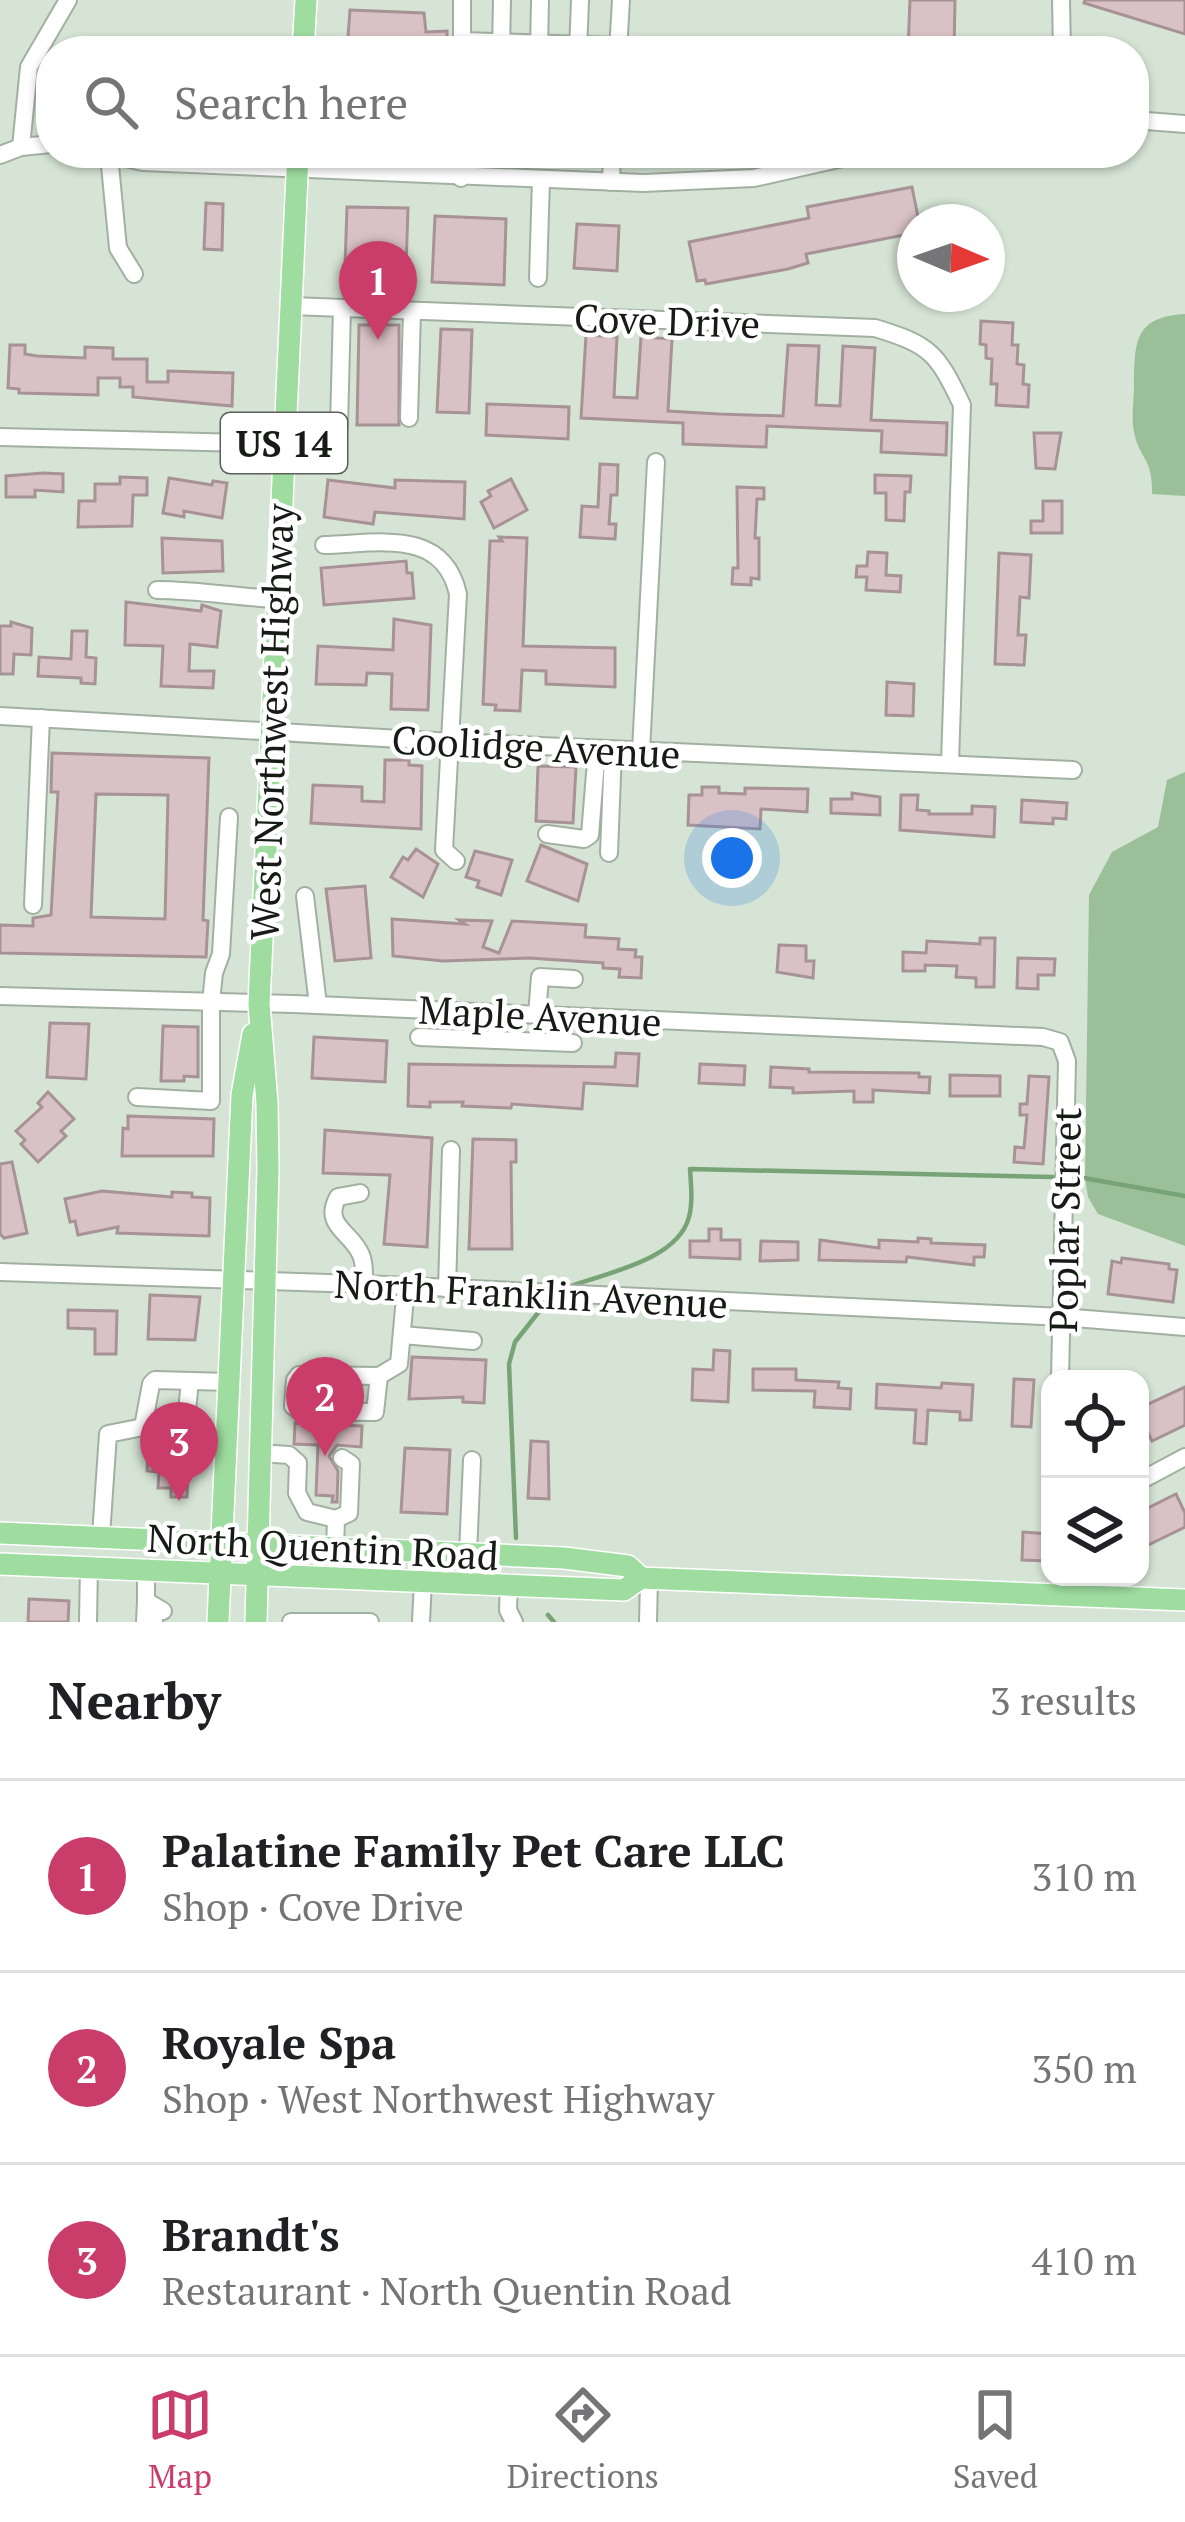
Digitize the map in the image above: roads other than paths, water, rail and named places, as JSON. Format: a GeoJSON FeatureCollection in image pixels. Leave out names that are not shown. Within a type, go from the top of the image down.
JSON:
{"type":"FeatureCollection","features":[{"type":"Feature","properties":{"kind":"main road"},"geometry":{"type":"LineString","coordinates":[[304,36],[306,0]]}},
{"type":"Feature","properties":{"kind":"main road","name":"West Northwest Highway"},"geometry":{"type":"LineString","coordinates":[[256,1622],[267,1103],[259,1004],[298,168]]}},
{"type":"Feature","properties":{"kind":"main road","name":"West Northwest Highway"},"geometry":{"type":"LineString","coordinates":[[218,1622],[242,1094],[259,1004]]}},
{"type":"Feature","properties":{"kind":"main road","name":"North Quentin Road"},"geometry":{"type":"LineString","coordinates":[[0,1533],[564,1558],[628,1566],[645,1578]]}},
{"type":"Feature","properties":{"kind":"main road","name":"North Quentin Road"},"geometry":{"type":"LineString","coordinates":[[0,1564],[624,1590],[645,1578],[1041,1586]]}},
{"type":"Feature","properties":{"kind":"main road","name":"North Quentin Road"},"geometry":{"type":"LineString","coordinates":[[1062,1586],[1185,1600]]}},
{"type":"Feature","properties":{"kind":"street"},"geometry":{"type":"LineString","coordinates":[[47,36],[68,0]]}},
{"type":"Feature","properties":{"kind":"street"},"geometry":{"type":"LineString","coordinates":[[462,36],[463,0]]}},
{"type":"Feature","properties":{"kind":"street"},"geometry":{"type":"LineString","coordinates":[[501,36],[502,0]]}},
{"type":"Feature","properties":{"kind":"street"},"geometry":{"type":"LineString","coordinates":[[540,0],[540,36]]}},
{"type":"Feature","properties":{"kind":"street"},"geometry":{"type":"LineString","coordinates":[[579,36],[580,0]]}},
{"type":"Feature","properties":{"kind":"street"},"geometry":{"type":"LineString","coordinates":[[619,36],[621,0]]}},
{"type":"Feature","properties":{"kind":"street"},"geometry":{"type":"LineString","coordinates":[[1061,0],[1062,36]]}},
{"type":"Feature","properties":{"kind":"street"},"geometry":{"type":"LineString","coordinates":[[21,147],[28,67],[36,54]]}},
{"type":"Feature","properties":{"kind":"street"},"geometry":{"type":"LineString","coordinates":[[1149,121],[1185,124]]}},
{"type":"Feature","properties":{"kind":"street"},"geometry":{"type":"LineString","coordinates":[[0,155],[36,146]]}},
{"type":"Feature","properties":{"kind":"street"},"geometry":{"type":"LineString","coordinates":[[108,168],[118,248],[134,274]]}},
{"type":"Feature","properties":{"kind":"street"},"geometry":{"type":"LineString","coordinates":[[365,168],[461,178],[610,182],[754,178],[798,168]]}},
{"type":"Feature","properties":{"kind":"street"},"geometry":{"type":"LineString","coordinates":[[461,168],[461,178]]}},
{"type":"Feature","properties":{"kind":"street"},"geometry":{"type":"LineString","coordinates":[[610,182],[611,168]]}},
{"type":"Feature","properties":{"kind":"street"},"geometry":{"type":"LineString","coordinates":[[538,278],[541,180]]}},
{"type":"Feature","properties":{"kind":"street","name":"Cove Drive"},"geometry":{"type":"LineString","coordinates":[[291,306],[875,328],[916,340],[942,364],[962,405],[950,762]]}},
{"type":"Feature","properties":{"kind":"street"},"geometry":{"type":"LineString","coordinates":[[339,426],[342,308]]}},
{"type":"Feature","properties":{"kind":"street"},"geometry":{"type":"LineString","coordinates":[[409,418],[412,311]]}},
{"type":"Feature","properties":{"kind":"street"},"geometry":{"type":"LineString","coordinates":[[0,437],[284,444]]}},
{"type":"Feature","properties":{"kind":"street"},"geometry":{"type":"LineString","coordinates":[[641,752],[656,462]]}},
{"type":"Feature","properties":{"kind":"street"},"geometry":{"type":"LineString","coordinates":[[324,545],[412,544],[446,563],[458,594],[443,827],[444,850],[456,861]]}},
{"type":"Feature","properties":{"kind":"street"},"geometry":{"type":"LineString","coordinates":[[157,590],[208,590],[277,599]]}},
{"type":"Feature","properties":{"kind":"street","name":"Coolidge Avenue"},"geometry":{"type":"LineString","coordinates":[[0,716],[641,752],[1073,770]]}},
{"type":"Feature","properties":{"kind":"street"},"geometry":{"type":"LineString","coordinates":[[33,904],[41,718]]}},
{"type":"Feature","properties":{"kind":"street"},"geometry":{"type":"LineString","coordinates":[[548,834],[584,839],[590,835],[605,750]]}},
{"type":"Feature","properties":{"kind":"street"},"geometry":{"type":"LineString","coordinates":[[605,750],[609,853]]}},
{"type":"Feature","properties":{"kind":"street"},"geometry":{"type":"LineString","coordinates":[[137,1097],[211,1101],[211,1003],[221,954],[229,817]]}},
{"type":"Feature","properties":{"kind":"street"},"geometry":{"type":"LineString","coordinates":[[305,896],[318,1005]]}},
{"type":"Feature","properties":{"kind":"street"},"geometry":{"type":"LineString","coordinates":[[537,1015],[540,977],[574,980]]}},
{"type":"Feature","properties":{"kind":"street","name":"Maple Avenue"},"geometry":{"type":"LineString","coordinates":[[0,995],[1043,1037],[1060,1042],[1067,1060]]}},
{"type":"Feature","properties":{"kind":"street"},"geometry":{"type":"LineString","coordinates":[[496,1040],[497,1013]]}},
{"type":"Feature","properties":{"kind":"street"},"geometry":{"type":"LineString","coordinates":[[419,1037],[573,1043]]}},
{"type":"Feature","properties":{"kind":"street","name":"Poplar Street"},"geometry":{"type":"LineString","coordinates":[[1060,1370],[1067,1060]]}},
{"type":"Feature","properties":{"kind":"street"},"geometry":{"type":"LineString","coordinates":[[447,1288],[451,1150]]}},
{"type":"Feature","properties":{"kind":"street"},"geometry":{"type":"LineString","coordinates":[[360,1193],[338,1197],[333,1216],[337,1228],[349,1236],[364,1259],[364,1284]]}},
{"type":"Feature","properties":{"kind":"street","name":"North Franklin Avenue"},"geometry":{"type":"LineString","coordinates":[[0,1272],[364,1284],[1185,1327]]}},
{"type":"Feature","properties":{"kind":"street"},"geometry":{"type":"LineString","coordinates":[[379,1376],[377,1409],[372,1414],[300,1412],[293,1406],[298,1375],[379,1376],[399,1364],[406,1286]]}},
{"type":"Feature","properties":{"kind":"street"},"geometry":{"type":"LineString","coordinates":[[402,1335],[473,1341]]}},
{"type":"Feature","properties":{"kind":"street"},"geometry":{"type":"LineString","coordinates":[[143,1427],[155,1380],[230,1382]]}},
{"type":"Feature","properties":{"kind":"street"},"geometry":{"type":"LineString","coordinates":[[101,1536],[108,1434],[143,1427],[185,1430],[190,1381]]}},
{"type":"Feature","properties":{"kind":"street"},"geometry":{"type":"LineString","coordinates":[[260,1453],[290,1455],[298,1462],[297,1493],[307,1512],[336,1519],[349,1513],[351,1464],[341,1458]]}},
{"type":"Feature","properties":{"kind":"street"},"geometry":{"type":"LineString","coordinates":[[1146,1478],[1185,1457]]}},
{"type":"Feature","properties":{"kind":"street"},"geometry":{"type":"LineString","coordinates":[[468,1554],[472,1460]]}},
{"type":"Feature","properties":{"kind":"street"},"geometry":{"type":"LineString","coordinates":[[335,1548],[336,1519]]}},
{"type":"Feature","properties":{"kind":"street"},"geometry":{"type":"LineString","coordinates":[[88,1622],[89,1566]]}},
{"type":"Feature","properties":{"kind":"street"},"geometry":{"type":"LineString","coordinates":[[146,1568],[146,1601],[154,1618]]}},
{"type":"Feature","properties":{"kind":"street"},"geometry":{"type":"LineString","coordinates":[[645,1578],[648,1622]]}},
{"type":"Feature","properties":{"kind":"street"},"geometry":{"type":"LineString","coordinates":[[421,1622],[423,1580]]}},
{"type":"Feature","properties":{"kind":"street"},"geometry":{"type":"LineString","coordinates":[[509,1583],[508,1610],[514,1622]]}},
{"type":"Feature","properties":{"kind":"street"},"geometry":{"type":"LineString","coordinates":[[291,1621],[366,1622]]}},
{"type":"Feature","properties":{"kind":"waterway"},"geometry":{"type":"LineString","coordinates":[[568,1287],[639,1263],[671,1244],[689,1217],[690,1169],[1053,1177]]}},
{"type":"Feature","properties":{"kind":"waterway"},"geometry":{"type":"LineString","coordinates":[[1078,1177],[1185,1196]]}},
{"type":"Feature","properties":{"kind":"waterway"},"geometry":{"type":"LineString","coordinates":[[516,1538],[509,1364],[515,1342],[545,1304]]}},
{"type":"Feature","properties":{"kind":"waterway"},"geometry":{"type":"LineString","coordinates":[[548,1615],[554,1622]]}},
{"type":"Feature","properties":{"kind":"place","name":"Palatine Family Pet Care LLC"},"geometry":{"type":"Point","coordinates":[378,340]}},
{"type":"Feature","properties":{"kind":"place","name":"Royale Spa"},"geometry":{"type":"Point","coordinates":[325,1456]}},
{"type":"Feature","properties":{"kind":"place","name":"Brandt's"},"geometry":{"type":"Point","coordinates":[179,1501]}}]}
